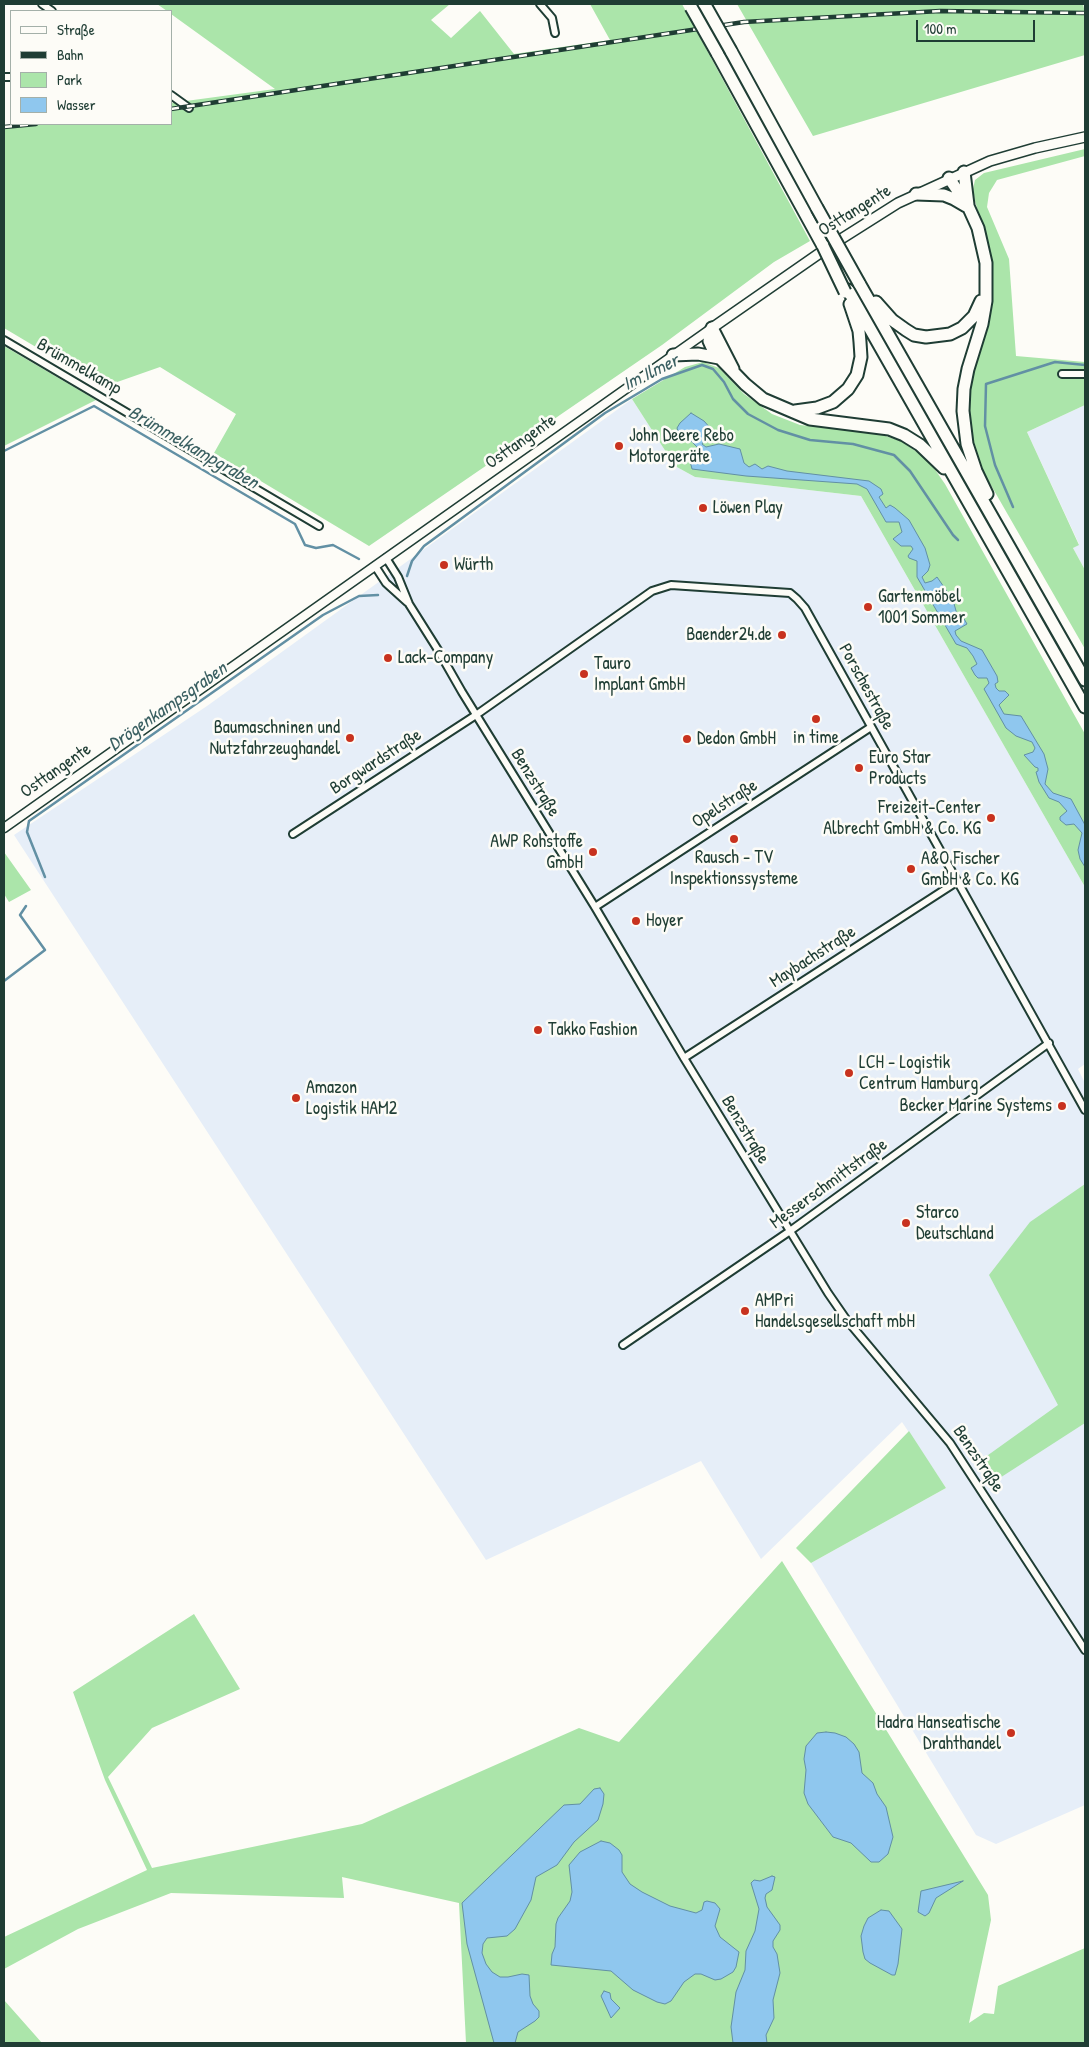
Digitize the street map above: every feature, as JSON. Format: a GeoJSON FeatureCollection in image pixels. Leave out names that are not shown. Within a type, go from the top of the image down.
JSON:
{"type":"FeatureCollection","features":[{"type":"Feature","properties":{"kind":"highway"},"geometry":{"type":"LineString","coordinates":[[705,4],[817,208],[1085,680]]}},
{"type":"Feature","properties":{"kind":"highway"},"geometry":{"type":"LineString","coordinates":[[691,5],[847,291],[1085,707]]}},
{"type":"Feature","properties":{"kind":"highway"},"geometry":{"type":"LineString","coordinates":[[964,172],[968,206]]}},
{"type":"Feature","properties":{"kind":"highway"},"geometry":{"type":"LineString","coordinates":[[949,178],[968,206],[978,228],[984,245],[987,280],[982,324],[964,390],[963,411],[967,444],[976,471],[1014,555]]}},
{"type":"Feature","properties":{"kind":"highway"},"geometry":{"type":"LineString","coordinates":[[916,194],[944,195],[968,206]]}},
{"type":"Feature","properties":{"kind":"highway"},"geometry":{"type":"LineString","coordinates":[[859,282],[892,320],[914,335],[926,337],[950,334],[968,323],[979,309],[987,280]]}},
{"type":"Feature","properties":{"kind":"highway"},"geometry":{"type":"LineString","coordinates":[[788,411],[808,410],[833,402],[848,389],[856,375],[861,357],[860,342],[847,291]]}},
{"type":"Feature","properties":{"kind":"highway"},"geometry":{"type":"LineString","coordinates":[[712,328],[709,345],[719,358],[758,395],[788,411],[816,420],[874,426],[904,435],[936,458],[961,489]]}},
{"type":"Feature","properties":{"kind":"highway"},"geometry":{"type":"LineString","coordinates":[[712,328],[735,372]]}},
{"type":"Feature","properties":{"kind":"highway"},"geometry":{"type":"LineString","coordinates":[[673,356],[698,354],[719,358]]}},
{"type":"Feature","properties":{"kind":"main road","name":"Osttangente"},"geometry":{"type":"LineString","coordinates":[[712,328],[863,224],[916,194],[949,178],[1012,154],[1085,137]]}},
{"type":"Feature","properties":{"kind":"street"},"geometry":{"type":"LineString","coordinates":[[540,4],[552,18],[555,33]]}},
{"type":"Feature","properties":{"kind":"street"},"geometry":{"type":"LineString","coordinates":[[172,96],[189,108]]}},
{"type":"Feature","properties":{"kind":"street","name":"Osttangente"},"geometry":{"type":"LineString","coordinates":[[4,828],[712,328]]}},
{"type":"Feature","properties":{"kind":"street","name":"Brümmelkamp"},"geometry":{"type":"LineString","coordinates":[[4,340],[319,526]]}},
{"type":"Feature","properties":{"kind":"street"},"geometry":{"type":"LineString","coordinates":[[1062,374],[1085,374]]}},
{"type":"Feature","properties":{"kind":"street","name":"Benzstraße"},"geometry":{"type":"LineString","coordinates":[[386,558],[398,577],[409,604],[837,1307],[950,1443],[1085,1650]]}},
{"type":"Feature","properties":{"kind":"street","name":"Benzstraße"},"geometry":{"type":"LineString","coordinates":[[375,566],[386,583],[409,604]]}},
{"type":"Feature","properties":{"kind":"street","name":"Porschestraße"},"geometry":{"type":"LineString","coordinates":[[476,715],[652,591],[671,585],[790,593],[805,608],[1085,1110]]}},
{"type":"Feature","properties":{"kind":"street","name":"Borgwardstraße"},"geometry":{"type":"LineString","coordinates":[[293,834],[476,715]]}},
{"type":"Feature","properties":{"kind":"street","name":"Opelstraße"},"geometry":{"type":"LineString","coordinates":[[595,907],[872,727]]}},
{"type":"Feature","properties":{"kind":"street","name":"Maybachstraße"},"geometry":{"type":"LineString","coordinates":[[684,1058],[958,881]]}},
{"type":"Feature","properties":{"kind":"street","name":"Messerschmittstraße"},"geometry":{"type":"LineString","coordinates":[[623,1345],[790,1232],[1049,1043]]}},
{"type":"Feature","properties":{"kind":"shaded area"},"geometry":{"type":"Polygon","coordinates":[[[632,399],[675,466],[695,477],[861,496],[1085,887],[1085,1064],[1078,1069],[1085,1083],[1085,1805],[996,1844],[976,1835],[811,1563],[946,1488],[902,1422],[761,1559],[701,1461],[486,1560],[14,835],[207,706],[632,399]]]}},
{"type":"Feature","properties":{"kind":"shaded area"},"geometry":{"type":"Polygon","coordinates":[[[1085,405],[1085,570],[1073,548],[1079,544],[1027,432],[1085,405]]]}},
{"type":"Feature","properties":{"kind":"green space"},"geometry":{"type":"Polygon","coordinates":[[[157,4],[450,4],[431,20],[451,38],[480,11],[514,54],[610,40],[590,4],[682,4],[810,241],[774,262],[662,345],[369,546],[214,453],[236,414],[160,367],[103,387],[4,328],[4,126],[172,125],[172,103],[275,89],[172,15],[172,10],[166,10],[157,4]]]}},
{"type":"Feature","properties":{"kind":"green space"},"geometry":{"type":"Polygon","coordinates":[[[737,4],[1083,4],[1085,13],[1085,55],[813,136],[737,4]]]}},
{"type":"Feature","properties":{"kind":"green space"},"geometry":{"type":"Polygon","coordinates":[[[1085,149],[1085,156],[997,180],[989,193],[987,207],[1009,259],[1016,356],[1085,362],[1085,405],[1027,432],[1079,545],[1073,548],[1085,570],[1085,649],[984,473],[972,446],[967,413],[968,393],[988,246],[975,201],[973,189],[975,180],[984,173],[1085,149]]]}},
{"type":"Feature","properties":{"kind":"green space"},"geometry":{"type":"Polygon","coordinates":[[[4,346],[96,400],[4,446],[4,346]]]}},
{"type":"Feature","properties":{"kind":"green space"},"geometry":{"type":"Polygon","coordinates":[[[703,362],[719,368],[744,394],[772,414],[800,425],[880,434],[903,442],[929,461],[945,484],[1085,734],[1085,887],[861,496],[695,477],[675,466],[632,399],[685,367],[703,362]]]}},
{"type":"Feature","properties":{"kind":"green space"},"geometry":{"type":"Polygon","coordinates":[[[4,852],[31,890],[9,902],[4,894],[4,852]]]}},
{"type":"Feature","properties":{"kind":"green space"},"geometry":{"type":"Polygon","coordinates":[[[1085,1184],[1085,1423],[992,1483],[977,1463],[1058,1405],[989,1275],[1030,1222],[1085,1184]]]}},
{"type":"Feature","properties":{"kind":"green space"},"geometry":{"type":"Polygon","coordinates":[[[909,1431],[946,1488],[811,1563],[796,1548],[909,1431]]]}},
{"type":"Feature","properties":{"kind":"green space"},"geometry":{"type":"Polygon","coordinates":[[[782,1561],[988,1895],[991,1920],[969,2023],[984,2013],[994,2014],[998,1986],[1085,1948],[1085,2043],[466,2043],[459,1903],[342,1877],[344,1898],[171,1893],[78,1929],[4,1969],[4,1937],[147,1870],[105,1780],[73,1692],[194,1614],[240,1689],[152,1728],[108,1777],[152,1868],[362,1824],[579,1728],[619,1742],[782,1561]]]}},
{"type":"Feature","properties":{"kind":"green space"},"geometry":{"type":"Polygon","coordinates":[[[4,2000],[42,2043],[4,2043],[4,2000]]]}},
{"type":"Feature","properties":{"kind":"water"},"geometry":{"type":"Polygon","coordinates":[[[691,413],[704,421],[712,430],[702,444],[706,447],[719,444],[740,449],[744,463],[749,467],[755,464],[762,469],[768,466],[787,471],[869,481],[881,489],[883,494],[879,497],[886,508],[890,505],[909,520],[925,548],[930,565],[928,571],[922,577],[925,583],[937,577],[953,600],[958,618],[963,617],[967,624],[955,631],[956,635],[961,641],[982,650],[997,676],[996,688],[999,691],[1005,691],[1009,695],[999,705],[1004,714],[1021,716],[1044,754],[1048,769],[1045,784],[1053,793],[1071,799],[1085,825],[1085,867],[1080,859],[1078,850],[1082,833],[1074,824],[1066,825],[1060,820],[1060,817],[1067,811],[1059,802],[1049,798],[1039,782],[1036,772],[1038,768],[1024,755],[1033,752],[1035,748],[1032,742],[1016,736],[1006,728],[984,689],[989,683],[987,678],[978,678],[975,675],[971,668],[977,664],[973,656],[967,648],[956,644],[917,577],[917,561],[908,556],[913,549],[911,546],[901,546],[893,539],[902,532],[899,522],[886,522],[867,489],[857,484],[746,476],[692,469],[690,461],[698,455],[699,449],[684,437],[683,432],[678,431],[677,428],[691,413]]]}},
{"type":"Feature","properties":{"kind":"water"},"geometry":{"type":"Polygon","coordinates":[[[826,1732],[846,1737],[854,1744],[859,1752],[862,1773],[873,1783],[877,1794],[886,1807],[893,1837],[888,1854],[879,1862],[871,1862],[851,1843],[833,1837],[808,1804],[804,1793],[806,1746],[817,1733],[826,1732]]]}},
{"type":"Feature","properties":{"kind":"water"},"geometry":{"type":"Polygon","coordinates":[[[600,1788],[604,1794],[598,1820],[574,1842],[557,1865],[536,1877],[531,1900],[515,1929],[507,1936],[487,1938],[483,1944],[482,1953],[486,1964],[492,1972],[500,1977],[529,1975],[530,1996],[533,2004],[539,2011],[539,2017],[535,2021],[518,2032],[515,2043],[494,2043],[467,1944],[462,1903],[564,1805],[580,1804],[594,1789],[600,1788]]]}},
{"type":"Feature","properties":{"kind":"water"},"geometry":{"type":"Polygon","coordinates":[[[601,1841],[610,1843],[619,1850],[622,1855],[622,1872],[630,1884],[642,1892],[670,1906],[696,1913],[702,1910],[704,1902],[715,1903],[720,1909],[715,1926],[720,1937],[739,1952],[733,1972],[721,1979],[715,1980],[701,1974],[695,1974],[684,1982],[671,2001],[665,2004],[633,1990],[611,1971],[551,1965],[555,1947],[556,1924],[570,1901],[572,1892],[569,1865],[580,1852],[601,1841]]]}},
{"type":"Feature","properties":{"kind":"water"},"geometry":{"type":"Polygon","coordinates":[[[772,1876],[775,1877],[772,1890],[766,1894],[765,1898],[767,1907],[780,1925],[780,1930],[773,1941],[780,1973],[773,2000],[774,2018],[766,2035],[767,2043],[733,2043],[731,2027],[736,1992],[745,1970],[746,1951],[755,1931],[759,1909],[751,1883],[754,1880],[760,1881],[772,1876]]]}},
{"type":"Feature","properties":{"kind":"water"},"geometry":{"type":"Polygon","coordinates":[[[963,1881],[936,1898],[929,1913],[925,1916],[918,1912],[921,1891],[963,1881]]]}},
{"type":"Feature","properties":{"kind":"water"},"geometry":{"type":"Polygon","coordinates":[[[881,1910],[889,1911],[902,1929],[895,1975],[870,1963],[865,1959],[863,1952],[861,1936],[864,1926],[868,1918],[881,1910]]]}},
{"type":"Feature","properties":{"kind":"water"},"geometry":{"type":"Polygon","coordinates":[[[604,1991],[610,1993],[611,1999],[620,2008],[611,2018],[601,1996],[604,1991]]]}},
{"type":"Feature","properties":{"kind":"waterway","name":"Im Ilmer"},"geometry":{"type":"LineString","coordinates":[[1013,507],[995,465],[985,426],[986,384],[1055,362],[1085,365]]}},
{"type":"Feature","properties":{"kind":"waterway","name":"Im Ilmer"},"geometry":{"type":"LineString","coordinates":[[407,576],[412,561],[424,546],[605,413],[662,379],[702,365],[713,369],[724,382],[733,399],[748,414],[778,430],[810,440],[853,444],[894,455],[910,471],[958,540]]}},
{"type":"Feature","properties":{"kind":"waterway","name":"Brümmelkampgraben"},"geometry":{"type":"LineString","coordinates":[[4,451],[94,406],[295,524],[305,545],[316,548],[333,545],[359,559]]}},
{"type":"Feature","properties":{"kind":"waterway","name":"Drögenkampsgraben"},"geometry":{"type":"LineString","coordinates":[[45,877],[27,832],[29,821],[323,615],[359,596],[378,595]]}},
{"type":"Feature","properties":{"kind":"waterway","name":"Drögenkampsgraben"},"geometry":{"type":"LineString","coordinates":[[4,981],[45,950],[20,915],[26,906]]}},
{"type":"Feature","properties":{"kind":"railway"},"geometry":{"type":"LineString","coordinates":[[172,109],[744,22],[940,11],[1085,13]]}},
{"type":"Feature","properties":{"kind":"railway"},"geometry":{"type":"LineString","coordinates":[[4,127],[25,125]]}},
{"type":"Feature","properties":{"kind":"place","name":"John Deere Rebo Motorgeräte"},"geometry":{"type":"Point","coordinates":[619,446]}},
{"type":"Feature","properties":{"kind":"place","name":"Löwen Play"},"geometry":{"type":"Point","coordinates":[703,508]}},
{"type":"Feature","properties":{"kind":"place","name":"Würth"},"geometry":{"type":"Point","coordinates":[444,565]}},
{"type":"Feature","properties":{"kind":"place","name":"Gartenmöbel 1001 Sommer"},"geometry":{"type":"Point","coordinates":[868,607]}},
{"type":"Feature","properties":{"kind":"place","name":"Baender24.de"},"geometry":{"type":"Point","coordinates":[782,635]}},
{"type":"Feature","properties":{"kind":"place","name":"Lack-Company"},"geometry":{"type":"Point","coordinates":[388,658]}},
{"type":"Feature","properties":{"kind":"place","name":"Tauro Implant GmbH"},"geometry":{"type":"Point","coordinates":[584,674]}},
{"type":"Feature","properties":{"kind":"place","name":"in time"},"geometry":{"type":"Point","coordinates":[816,719]}},
{"type":"Feature","properties":{"kind":"place","name":"Baumaschninen und Nutzfahrzeughandel"},"geometry":{"type":"Point","coordinates":[350,738]}},
{"type":"Feature","properties":{"kind":"place","name":"Dedon GmbH"},"geometry":{"type":"Point","coordinates":[687,739]}},
{"type":"Feature","properties":{"kind":"place","name":"Euro Star Products"},"geometry":{"type":"Point","coordinates":[859,768]}},
{"type":"Feature","properties":{"kind":"place","name":"Freizeit-Center Albrecht GmbH & Co. KG"},"geometry":{"type":"Point","coordinates":[991,818]}},
{"type":"Feature","properties":{"kind":"place","name":"Rausch - TV Inspektionssysteme"},"geometry":{"type":"Point","coordinates":[734,839]}},
{"type":"Feature","properties":{"kind":"place","name":"AWP Rohstoffe GmbH"},"geometry":{"type":"Point","coordinates":[593,852]}},
{"type":"Feature","properties":{"kind":"place","name":"A&O Fischer GmbH & Co. KG"},"geometry":{"type":"Point","coordinates":[911,869]}},
{"type":"Feature","properties":{"kind":"place","name":"Hoyer"},"geometry":{"type":"Point","coordinates":[636,921]}},
{"type":"Feature","properties":{"kind":"place","name":"Takko Fashion"},"geometry":{"type":"Point","coordinates":[538,1030]}},
{"type":"Feature","properties":{"kind":"place","name":"LCH - Logistik Centrum Hamburg"},"geometry":{"type":"Point","coordinates":[849,1073]}},
{"type":"Feature","properties":{"kind":"place","name":"Amazon Logistik HAM2"},"geometry":{"type":"Point","coordinates":[296,1098]}},
{"type":"Feature","properties":{"kind":"place","name":"Becker Marine Systems"},"geometry":{"type":"Point","coordinates":[1062,1106]}},
{"type":"Feature","properties":{"kind":"place","name":"Starco Deutschland"},"geometry":{"type":"Point","coordinates":[906,1223]}},
{"type":"Feature","properties":{"kind":"place","name":"AMPri Handelsgesellschaft mbH"},"geometry":{"type":"Point","coordinates":[745,1311]}},
{"type":"Feature","properties":{"kind":"place","name":"Hadra Hanseatische Drahthandel"},"geometry":{"type":"Point","coordinates":[1011,1733]}}]}
